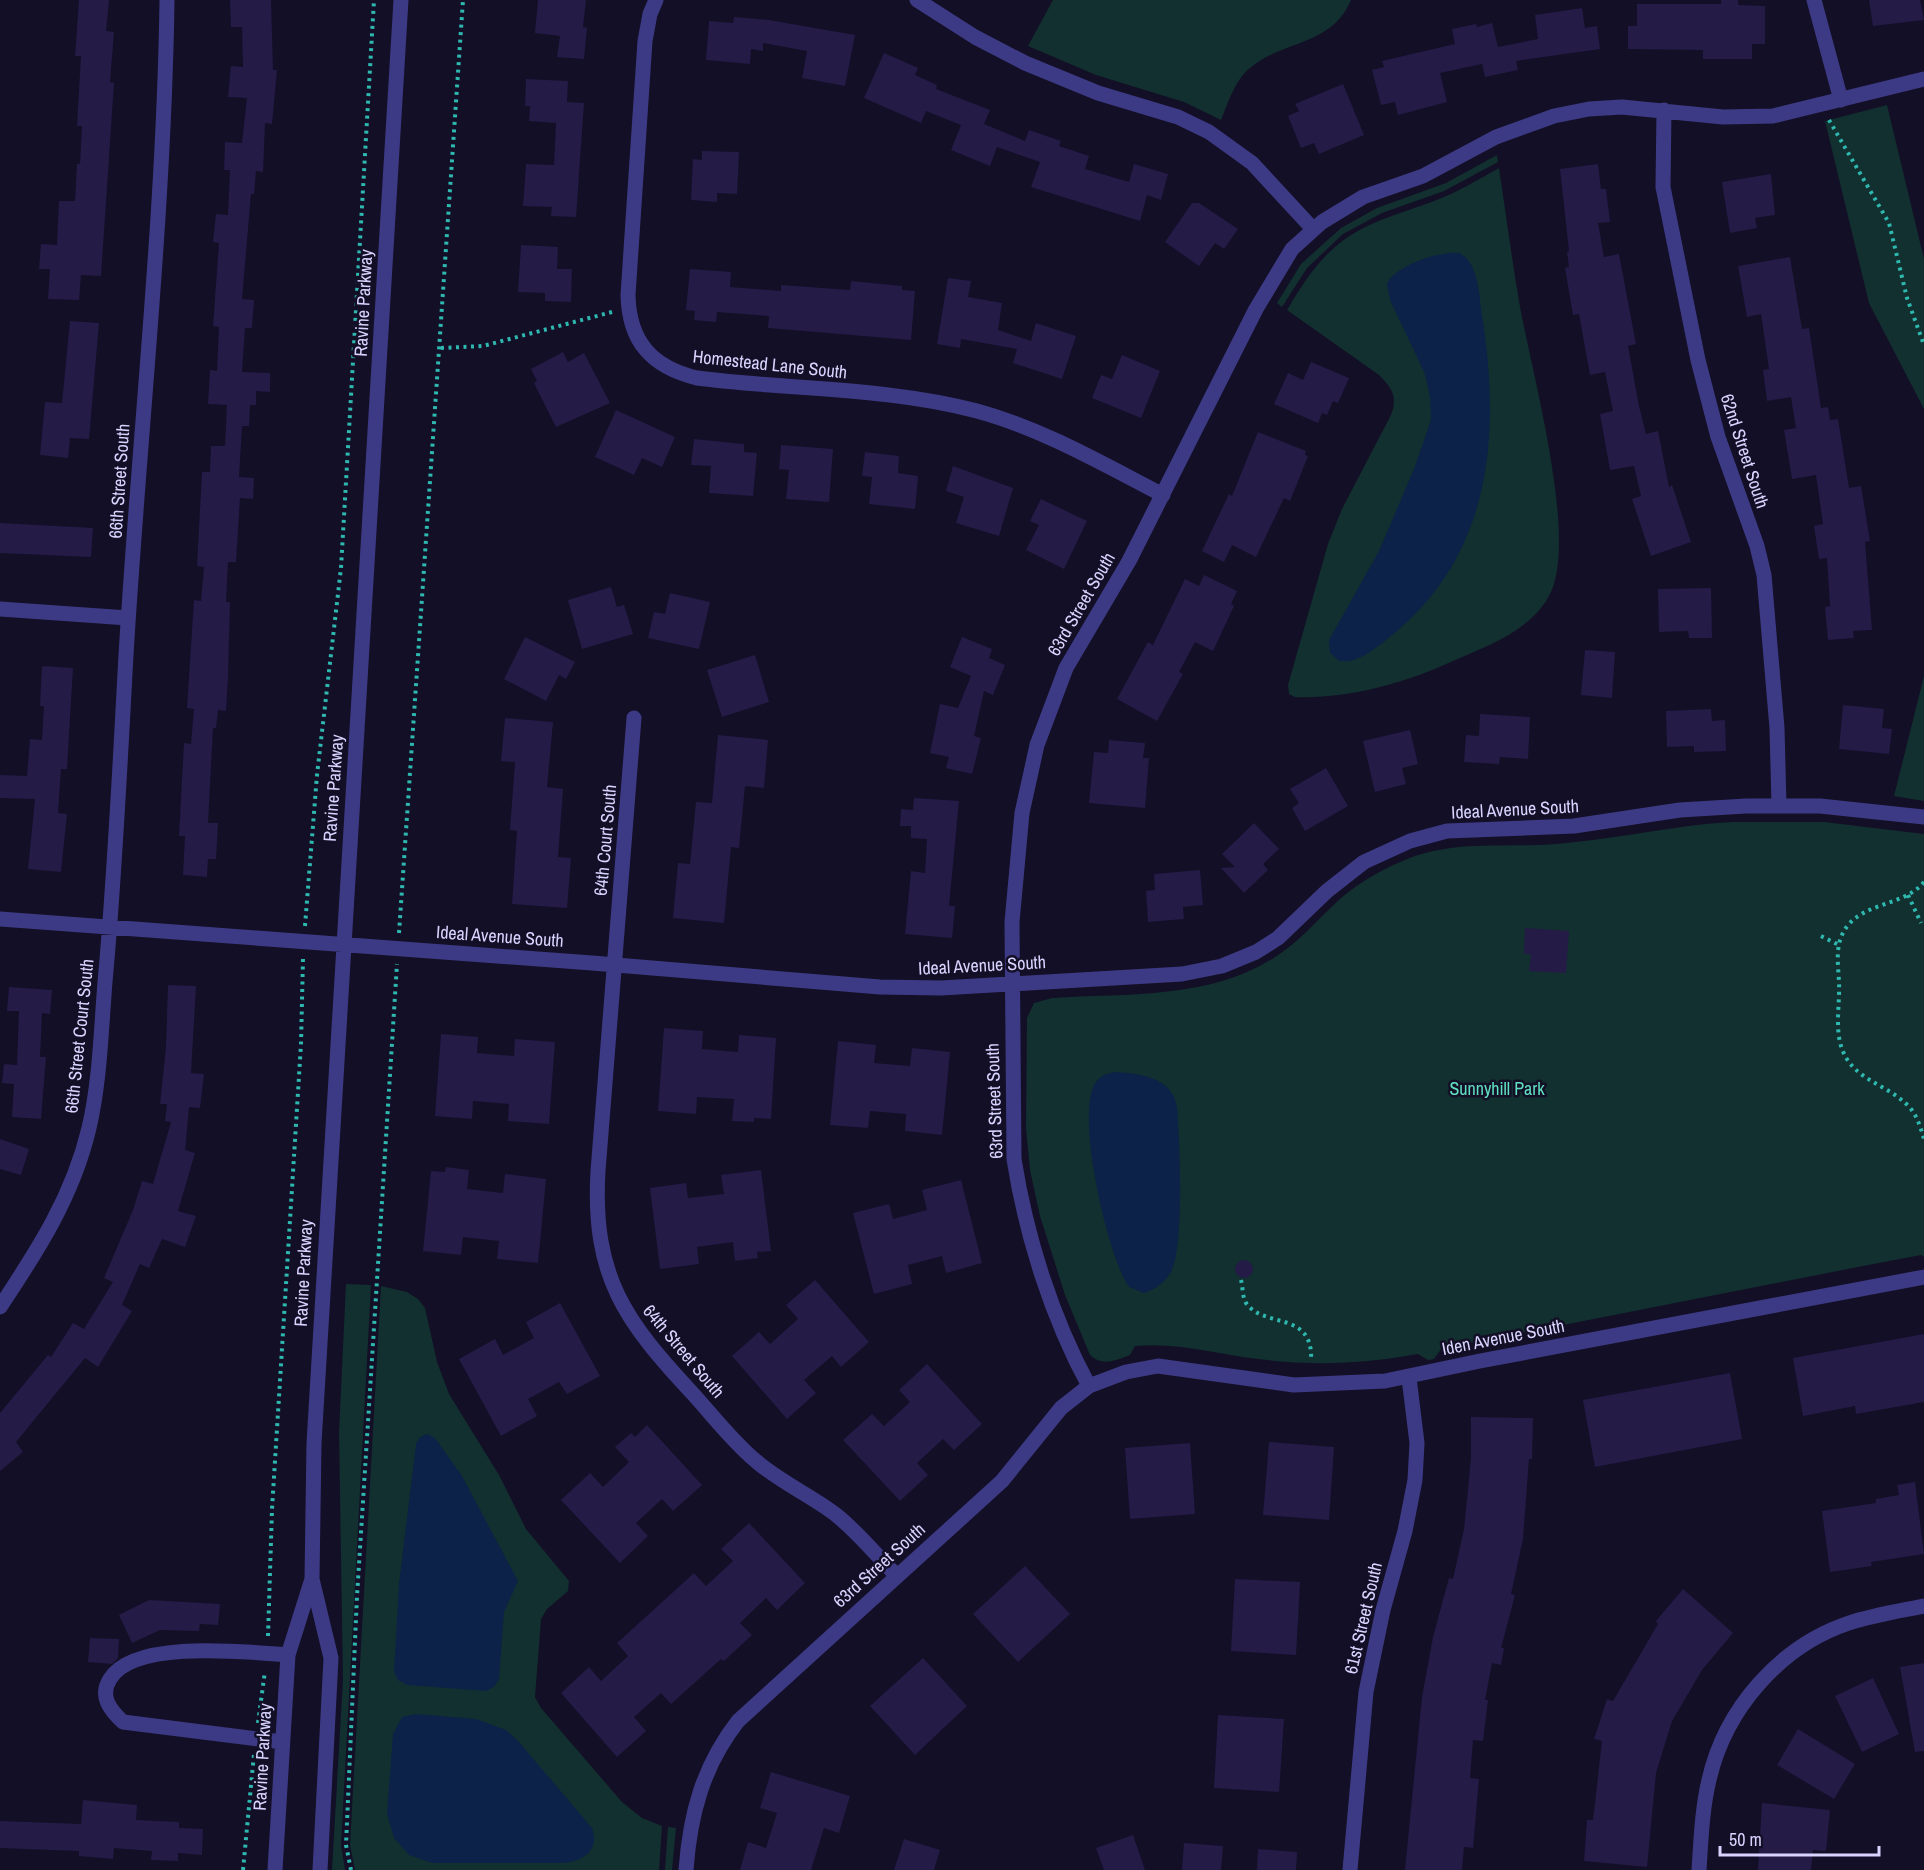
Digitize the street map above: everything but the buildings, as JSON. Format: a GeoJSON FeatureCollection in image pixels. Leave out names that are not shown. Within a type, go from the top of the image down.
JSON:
{"type":"FeatureCollection","features":[{"type":"Feature","properties":{"kind":"street","name":"66th Street South"},"geometry":{"type":"LineString","coordinates":[[110,927],[128,618],[164,138],[167,0]]}},
{"type":"Feature","properties":{"kind":"street","name":"Ravine Parkway"},"geometry":{"type":"LineString","coordinates":[[320,1870],[332,1659],[312,1579],[316,1396],[401,0]]}},
{"type":"Feature","properties":{"kind":"street","name":"Homestead Lane South"},"geometry":{"type":"LineString","coordinates":[[656,0],[647,22],[645,40],[628,308],[633,330],[642,345],[661,363],[683,374],[706,379],[910,398],[978,412],[1051,439],[1163,495]]}},
{"type":"Feature","properties":{"kind":"street"},"geometry":{"type":"LineString","coordinates":[[917,0],[975,37],[1025,63],[1098,93],[1178,117],[1209,132],[1259,169],[1313,229]]}},
{"type":"Feature","properties":{"kind":"street"},"geometry":{"type":"LineString","coordinates":[[1814,0],[1841,100]]}},
{"type":"Feature","properties":{"kind":"street","name":"63rd Street South"},"geometry":{"type":"LineString","coordinates":[[686,1870],[697,1797],[706,1773],[727,1735],[750,1707],[1002,1481],[1061,1408],[1089,1386],[1054,1304],[1018,1180],[1012,1130],[1012,922],[1020,828],[1037,745],[1066,668],[1129,561],[1269,284],[1288,254],[1313,229],[1363,197],[1423,176],[1496,137],[1531,123],[1600,108],[1664,110],[1723,117],[1764,117],[1798,112],[1924,80]]}},
{"type":"Feature","properties":{"kind":"street","name":"62nd Street South"},"geometry":{"type":"LineString","coordinates":[[1664,110],[1661,156],[1663,187],[1695,348],[1718,437],[1763,567],[1777,728],[1779,805]]}},
{"type":"Feature","properties":{"kind":"street"},"geometry":{"type":"LineString","coordinates":[[0,609],[128,618]]}},
{"type":"Feature","properties":{"kind":"street","name":"64th Court South"},"geometry":{"type":"LineString","coordinates":[[614,965],[634,718]]}},
{"type":"Feature","properties":{"kind":"street","name":"Ideal Avenue South"},"geometry":{"type":"LineString","coordinates":[[0,919],[893,988],[1012,984],[1182,974],[1230,963],[1256,952],[1278,938],[1326,891],[1364,862],[1403,844],[1440,832],[1467,828],[1555,828],[1680,810],[1779,805],[1857,809],[1924,818]]}},
{"type":"Feature","properties":{"kind":"street","name":"66th Street Court South"},"geometry":{"type":"LineString","coordinates":[[0,1307],[42,1244],[75,1179],[89,1127],[96,1086],[110,927]]}},
{"type":"Feature","properties":{"kind":"street","name":"64th Street South"},"geometry":{"type":"LineString","coordinates":[[614,965],[596,1202],[602,1253],[614,1290],[648,1344],[744,1450],[774,1475],[836,1515],[896,1575]]}},
{"type":"Feature","properties":{"kind":"street","name":"Iden Avenue South"},"geometry":{"type":"LineString","coordinates":[[1089,1386],[1133,1370],[1158,1366],[1294,1385],[1340,1385],[1409,1377],[1480,1361],[1924,1277]]}},
{"type":"Feature","properties":{"kind":"street","name":"61st Street South"},"geometry":{"type":"LineString","coordinates":[[1350,1870],[1366,1692],[1383,1610],[1405,1531],[1415,1480],[1416,1429],[1409,1377]]}},
{"type":"Feature","properties":{"kind":"street","name":"Ravine Parkway"},"geometry":{"type":"LineString","coordinates":[[275,1870],[288,1655],[312,1579]]}},
{"type":"Feature","properties":{"kind":"street"},"geometry":{"type":"LineString","coordinates":[[1699,1870],[1704,1811],[1714,1761],[1735,1717],[1757,1686],[1791,1654],[1828,1631],[1868,1617],[1924,1606]]}},
{"type":"Feature","properties":{"kind":"street"},"geometry":{"type":"LineString","coordinates":[[282,1742],[123,1722],[107,1704],[105,1686],[115,1670],[147,1656],[188,1649],[288,1655]]}},
{"type":"Feature","properties":{"kind":"path"},"geometry":{"type":"LineString","coordinates":[[399,928],[441,348],[463,0]]}},
{"type":"Feature","properties":{"kind":"path"},"geometry":{"type":"LineString","coordinates":[[1834,128],[1889,223],[1907,298],[1924,345]]}},
{"type":"Feature","properties":{"kind":"path"},"geometry":{"type":"LineString","coordinates":[[441,348],[483,346],[628,308]]}},
{"type":"Feature","properties":{"kind":"path"},"geometry":{"type":"LineString","coordinates":[[1924,882],[1908,895],[1859,915],[1844,930],[1839,945],[1840,1035],[1846,1057],[1856,1071],[1904,1102],[1917,1119],[1924,1139]]}},
{"type":"Feature","properties":{"kind":"path"},"geometry":{"type":"LineString","coordinates":[[1908,895],[1922,923]]}},
{"type":"Feature","properties":{"kind":"path"},"geometry":{"type":"LineString","coordinates":[[1821,936],[1839,945]]}},
{"type":"Feature","properties":{"kind":"path"},"geometry":{"type":"LineString","coordinates":[[351,1870],[346,1845],[357,1596],[396,972]]}},
{"type":"Feature","properties":{"kind":"path"},"geometry":{"type":"LineString","coordinates":[[1241,1280],[1243,1296],[1249,1306],[1291,1325],[1307,1337],[1311,1361]]}},
{"type":"Feature","properties":{"kind":"green space"},"geometry":{"type":"Polygon","coordinates":[[[1053,0],[1351,0],[1343,15],[1332,26],[1306,41],[1263,59],[1250,68],[1236,85],[1221,120],[1184,102],[1096,75],[1028,46],[1053,0]]]}},
{"type":"Feature","properties":{"kind":"green space"},"geometry":{"type":"Polygon","coordinates":[[[1887,105],[1924,259],[1924,409],[1869,303],[1825,121],[1887,105]]]}},
{"type":"Feature","properties":{"kind":"green space"},"geometry":{"type":"Polygon","coordinates":[[[1497,155],[1498,162],[1444,191],[1382,213],[1343,234],[1307,268],[1282,307],[1277,303],[1301,264],[1341,228],[1377,208],[1446,183],[1497,155]]]}},
{"type":"Feature","properties":{"kind":"green space"},"geometry":{"type":"Polygon","coordinates":[[[1499,168],[1520,307],[1550,452],[1556,494],[1559,533],[1558,566],[1551,592],[1533,617],[1509,635],[1435,669],[1396,683],[1356,692],[1295,697],[1289,694],[1288,685],[1328,544],[1342,509],[1391,415],[1394,398],[1379,375],[1287,310],[1319,263],[1355,232],[1450,194],[1499,168]]]}},
{"type":"Feature","properties":{"kind":"green space"},"geometry":{"type":"Polygon","coordinates":[[[1924,676],[1924,801],[1894,796],[1924,676]]]}},
{"type":"Feature","properties":{"kind":"green space","name":"Sunnyhill Park"},"geometry":{"type":"Polygon","coordinates":[[[1732,822],[1824,822],[1924,834],[1924,1257],[1921,1255],[1863,1266],[1441,1349],[1434,1359],[1428,1360],[1418,1354],[1358,1362],[1299,1363],[1151,1345],[1135,1346],[1130,1355],[1105,1362],[1090,1355],[1065,1295],[1040,1216],[1030,1170],[1026,1129],[1027,1018],[1034,1003],[1052,998],[1171,991],[1200,987],[1228,979],[1255,968],[1281,953],[1349,891],[1366,880],[1403,861],[1431,851],[1469,846],[1547,845],[1732,822]]]}},
{"type":"Feature","properties":{"kind":"green space"},"geometry":{"type":"Polygon","coordinates":[[[346,1284],[371,1285],[341,1845],[345,1870],[332,1870],[343,1680],[339,1432],[346,1284]]]}},
{"type":"Feature","properties":{"kind":"green space"},"geometry":{"type":"Polygon","coordinates":[[[381,1286],[407,1292],[418,1299],[425,1308],[437,1362],[449,1394],[499,1475],[526,1529],[569,1581],[568,1591],[547,1609],[541,1619],[535,1697],[541,1708],[622,1802],[642,1818],[662,1826],[659,1870],[355,1870],[350,1845],[381,1286]]]}},
{"type":"Feature","properties":{"kind":"green space"},"geometry":{"type":"Polygon","coordinates":[[[668,1827],[676,1828],[672,1870],[665,1870],[668,1827]]]}},
{"type":"Feature","properties":{"kind":"water"},"geometry":{"type":"Polygon","coordinates":[[[1459,253],[1471,264],[1477,280],[1488,360],[1490,404],[1488,448],[1482,490],[1469,530],[1450,569],[1425,604],[1374,650],[1354,660],[1339,661],[1330,653],[1329,640],[1379,551],[1414,469],[1431,420],[1430,397],[1425,374],[1390,300],[1387,284],[1391,277],[1408,265],[1441,254],[1459,253]]]}},
{"type":"Feature","properties":{"kind":"water"},"geometry":{"type":"Polygon","coordinates":[[[1116,1072],[1145,1076],[1162,1083],[1174,1097],[1177,1107],[1180,1215],[1176,1257],[1167,1278],[1157,1287],[1144,1293],[1129,1287],[1121,1271],[1104,1217],[1091,1152],[1090,1098],[1098,1080],[1116,1072]]]}},
{"type":"Feature","properties":{"kind":"water"},"geometry":{"type":"Polygon","coordinates":[[[427,1434],[435,1438],[462,1476],[518,1581],[504,1612],[499,1679],[494,1687],[486,1691],[407,1685],[398,1680],[394,1672],[399,1584],[416,1444],[420,1437],[427,1434]]]}},
{"type":"Feature","properties":{"kind":"water"},"geometry":{"type":"Polygon","coordinates":[[[416,1714],[476,1719],[506,1730],[519,1742],[592,1828],[594,1842],[589,1853],[578,1860],[565,1863],[432,1863],[409,1855],[394,1838],[387,1814],[393,1734],[402,1717],[416,1714]]]}}]}
